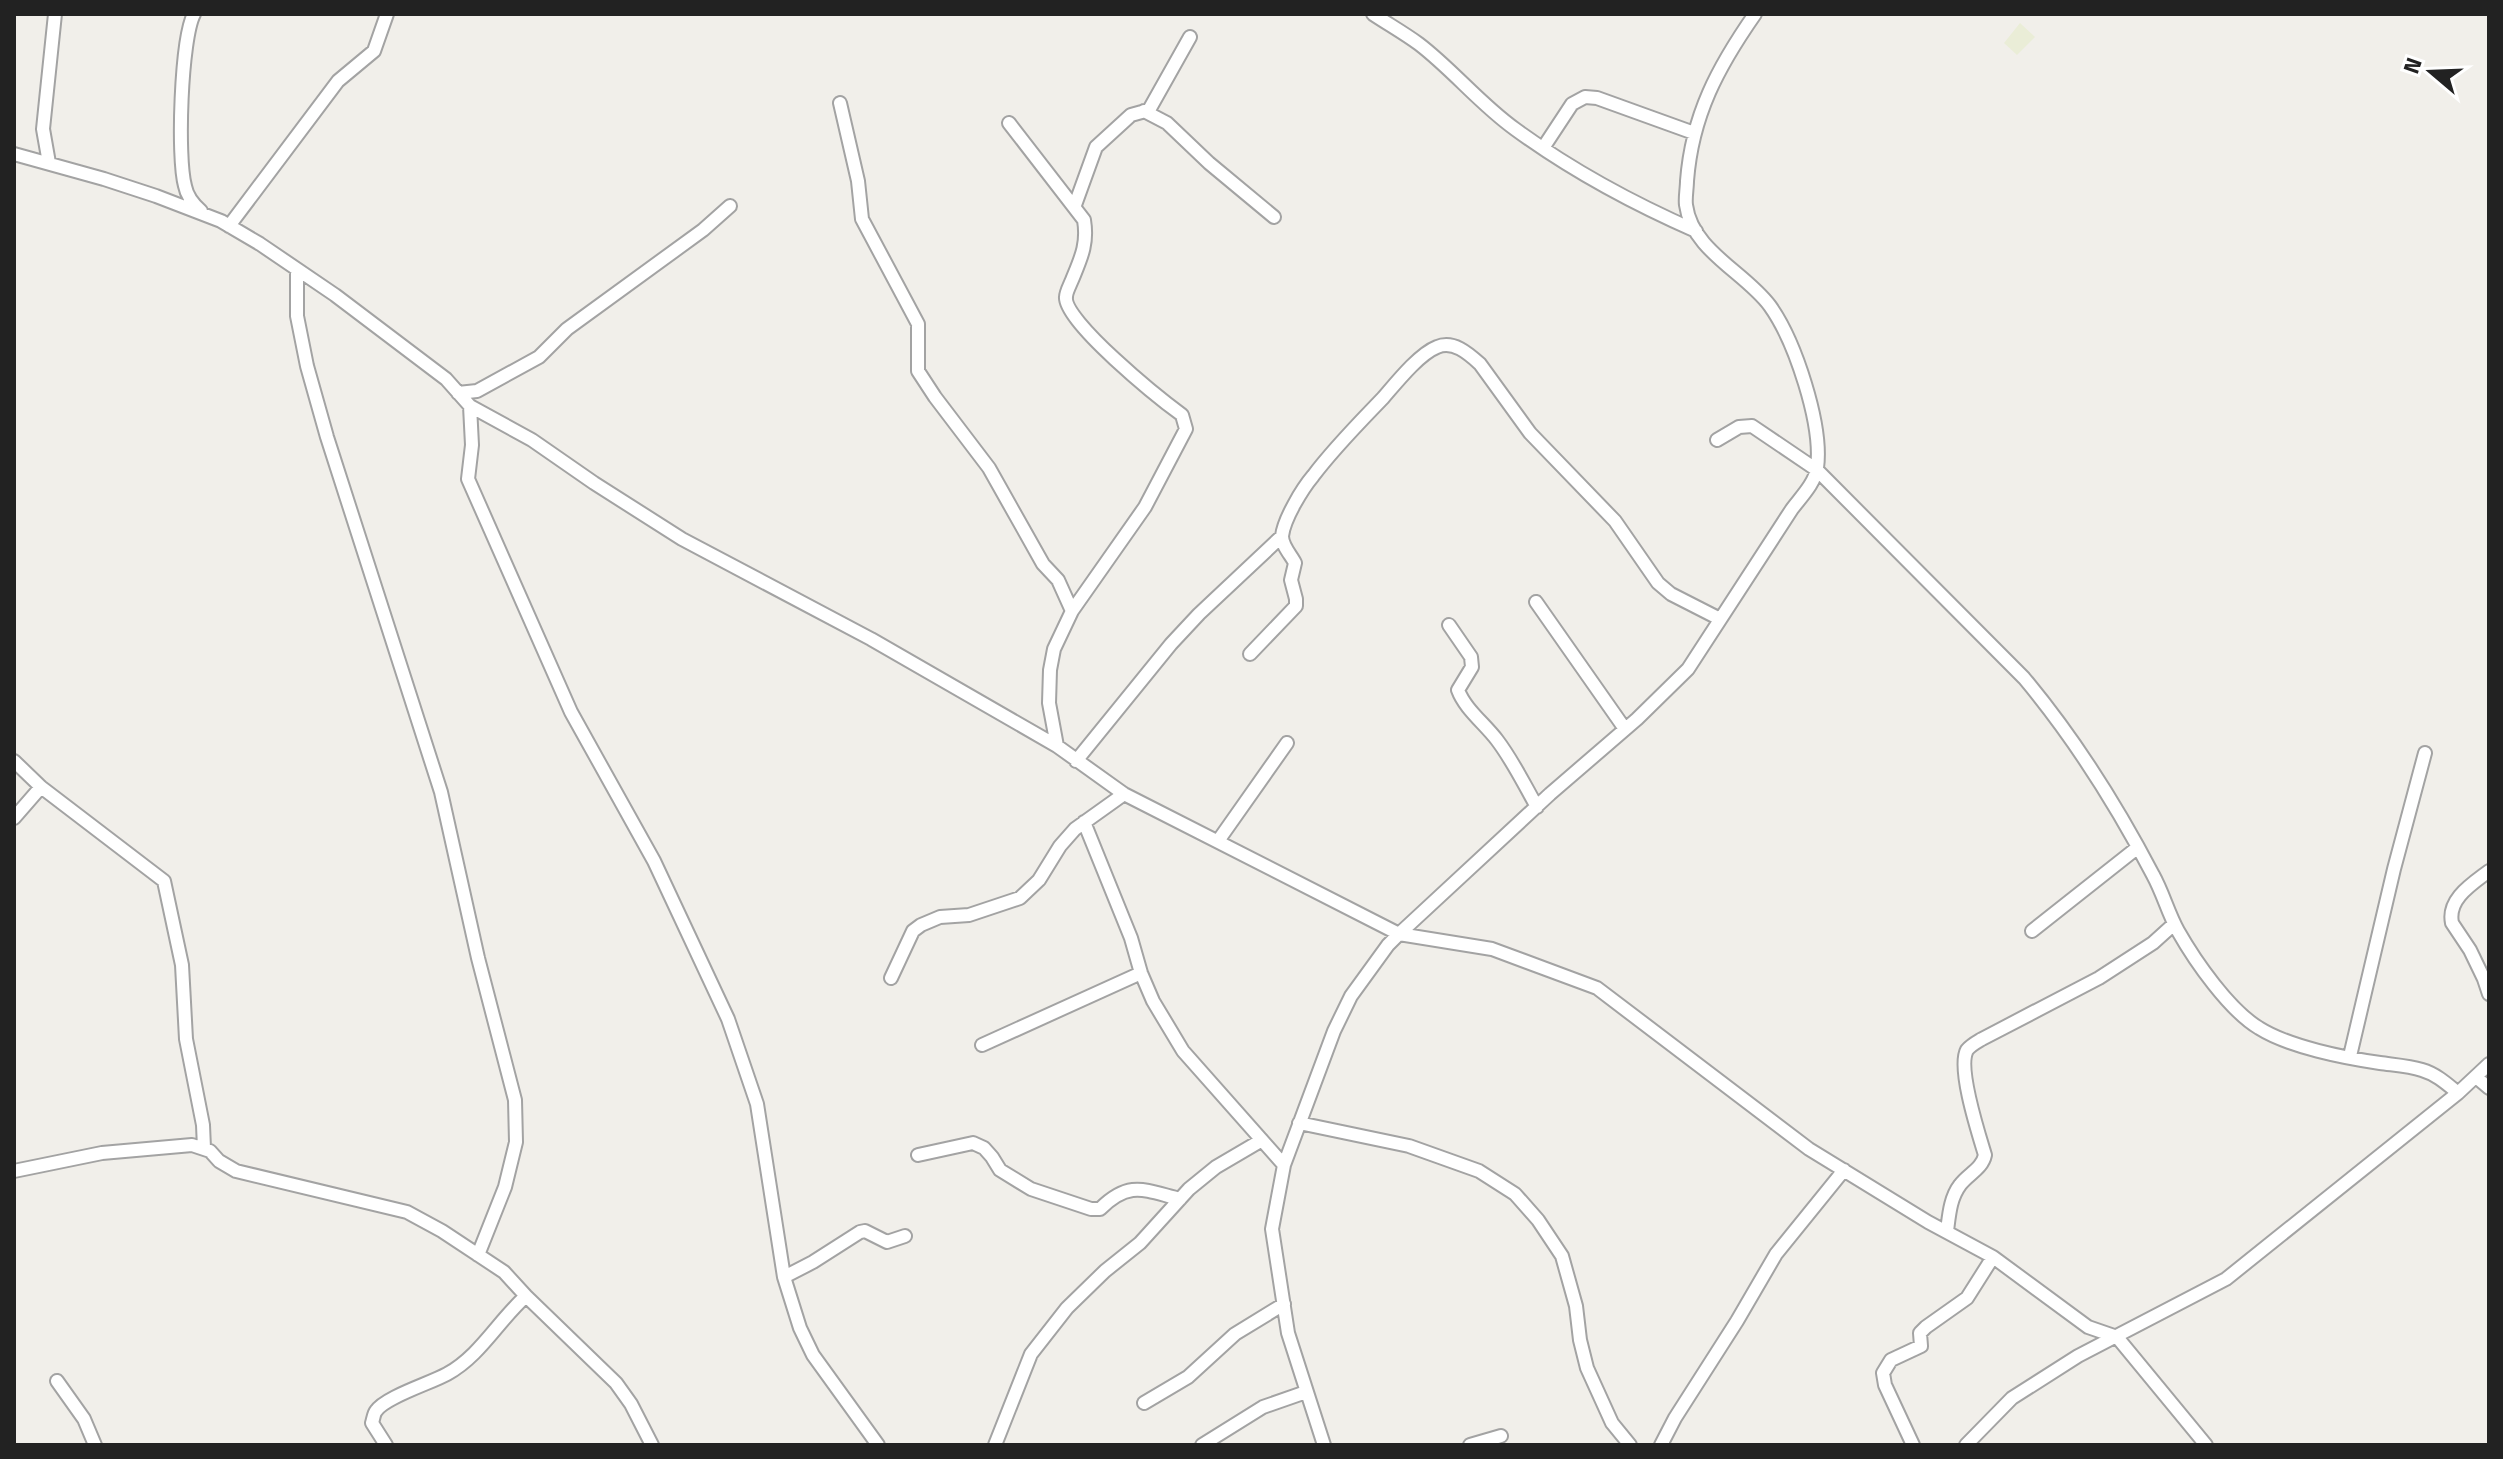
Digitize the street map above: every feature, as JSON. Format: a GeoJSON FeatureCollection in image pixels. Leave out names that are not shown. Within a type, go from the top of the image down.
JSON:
{"type":"FeatureCollection","features":[{"type":"Feature","properties":{"kind":"street"},"geometry":{"type":"LineString","coordinates":[[49,163],[43,129],[55,14]]}},
{"type":"Feature","properties":{"kind":"street"},"geometry":{"type":"LineString","coordinates":[[194,14],[185,45],[181,145],[184,184],[189,198],[198,209],[260,244],[371,322],[446,379],[470,406],[532,440],[682,539],[871,639],[1057,746],[1124,794],[1399,934],[1492,949],[1597,988],[1809,1149],[1928,1222],[1993,1257],[2088,1327],[2117,1337],[2206,1445]]}},
{"type":"Feature","properties":{"kind":"street"},"geometry":{"type":"LineString","coordinates":[[229,226],[338,81],[374,51],[387,14]]}},
{"type":"Feature","properties":{"kind":"street"},"geometry":{"type":"LineString","coordinates":[[1373,14],[1419,45],[1483,104],[1543,148],[1647,210],[1696,231]]}},
{"type":"Feature","properties":{"kind":"street"},"geometry":{"type":"LineString","coordinates":[[1324,1445],[1288,1333],[1272,1229],[1284,1165],[1334,1031],[1351,996],[1399,934],[1688,669],[1817,470],[1814,418],[1789,339],[1769,305],[1702,240],[1686,205],[1694,133],[1705,96],[1729,52],[1755,14]]}},
{"type":"Feature","properties":{"kind":"street"},"geometry":{"type":"LineString","coordinates":[[1075,205],[1096,147],[1131,115],[1149,110],[1190,37]]}},
{"type":"Feature","properties":{"kind":"street"},"geometry":{"type":"LineString","coordinates":[[1543,148],[1572,104],[1585,97],[1597,98],[1694,133]]}},
{"type":"Feature","properties":{"kind":"street"},"geometry":{"type":"LineString","coordinates":[[840,103],[858,181],[862,219],[918,324],[918,371],[989,468],[1043,564],[1058,580],[1072,611]]}},
{"type":"Feature","properties":{"kind":"street"},"geometry":{"type":"LineString","coordinates":[[1144,111],[1167,123],[1274,217]]}},
{"type":"Feature","properties":{"kind":"street"},"geometry":{"type":"LineString","coordinates":[[1009,123],[1084,220],[1087,237],[1066,297],[1067,309],[1136,379],[1182,415],[1186,429],[1145,507],[1072,611],[1054,649],[1049,703],[1057,746]]}},
{"type":"Feature","properties":{"kind":"street"},"geometry":{"type":"LineString","coordinates":[[14,154],[143,191],[211,217]]}},
{"type":"Feature","properties":{"kind":"street"},"geometry":{"type":"LineString","coordinates":[[458,393],[477,391],[539,357],[567,329],[703,230],[730,206]]}},
{"type":"Feature","properties":{"kind":"street"},"geometry":{"type":"LineString","coordinates":[[297,271],[297,316],[307,366],[441,792],[478,958],[515,1100],[516,1142],[505,1187],[478,1255]]}},
{"type":"Feature","properties":{"kind":"street"},"geometry":{"type":"LineString","coordinates":[[1076,761],[1171,644],[1282,536],[1312,476],[1338,445],[1436,347],[1451,345],[1471,355],[1530,433],[1615,521],[1658,583],[1671,594],[1720,619]]}},
{"type":"Feature","properties":{"kind":"street"},"geometry":{"type":"LineString","coordinates":[[470,406],[472,445],[468,479],[571,712],[654,861],[728,1019],[757,1104],[784,1277],[800,1328],[813,1355],[878,1445]]}},
{"type":"Feature","properties":{"kind":"street"},"geometry":{"type":"LineString","coordinates":[[1717,440],[1739,427],[1752,426],[1817,470],[2024,678],[2082,755],[2154,876],[2174,924],[2199,965],[2230,1002],[2257,1027],[2281,1039],[2337,1055],[2423,1070],[2458,1093]]}},
{"type":"Feature","properties":{"kind":"street"},"geometry":{"type":"LineString","coordinates":[[1250,654],[1296,606],[1291,580],[1295,563],[1283,544],[1282,536]]}},
{"type":"Feature","properties":{"kind":"street"},"geometry":{"type":"LineString","coordinates":[[1536,602],[1625,729]]}},
{"type":"Feature","properties":{"kind":"street"},"geometry":{"type":"LineString","coordinates":[[1449,625],[1471,657],[1472,667],[1458,690],[1463,702],[1498,741],[1537,807]]}},
{"type":"Feature","properties":{"kind":"street"},"geometry":{"type":"LineString","coordinates":[[1218,841],[1287,743]]}},
{"type":"Feature","properties":{"kind":"street"},"geometry":{"type":"LineString","coordinates":[[2350,1056],[2425,753]]}},
{"type":"Feature","properties":{"kind":"street"},"geometry":{"type":"LineString","coordinates":[[14,761],[41,787],[164,881],[182,965],[186,1039],[203,1125],[204,1148]]}},
{"type":"Feature","properties":{"kind":"street"},"geometry":{"type":"LineString","coordinates":[[14,818],[41,787]]}},
{"type":"Feature","properties":{"kind":"street"},"geometry":{"type":"LineString","coordinates":[[891,978],[913,931],[940,917],[969,915],[1020,898],[1039,880],[1060,846],[1075,829],[1124,794]]}},
{"type":"Feature","properties":{"kind":"street"},"geometry":{"type":"LineString","coordinates":[[1084,822],[1153,1001],[1183,1051],[1284,1165]]}},
{"type":"Feature","properties":{"kind":"street"},"geometry":{"type":"LineString","coordinates":[[2032,931],[2137,848]]}},
{"type":"Feature","properties":{"kind":"street"},"geometry":{"type":"LineString","coordinates":[[2489,871],[2455,900],[2450,915],[2489,994]]}},
{"type":"Feature","properties":{"kind":"street"},"geometry":{"type":"LineString","coordinates":[[1947,1231],[1956,1191],[1982,1165],[1985,1155],[1968,1088],[1964,1062],[1966,1052],[1982,1039],[2099,978],[2153,943],[2174,924]]}},
{"type":"Feature","properties":{"kind":"street"},"geometry":{"type":"LineString","coordinates":[[982,1045],[1141,973]]}},
{"type":"Feature","properties":{"kind":"street"},"geometry":{"type":"LineString","coordinates":[[1966,1445],[2012,1398],[2078,1356],[2226,1279],[2458,1093],[2489,1064]]}},
{"type":"Feature","properties":{"kind":"street"},"geometry":{"type":"LineString","coordinates":[[2476,1077],[2489,1088]]}},
{"type":"Feature","properties":{"kind":"street"},"geometry":{"type":"LineString","coordinates":[[1299,1123],[1409,1146],[1479,1171],[1515,1194],[1538,1220],[1562,1256],[1576,1306],[1587,1368],[1612,1423],[1630,1445]]}},
{"type":"Feature","properties":{"kind":"street"},"geometry":{"type":"LineString","coordinates":[[995,1445],[1031,1354],[1067,1308],[1140,1243],[1180,1199],[1216,1167],[1262,1140]]}},
{"type":"Feature","properties":{"kind":"street"},"geometry":{"type":"LineString","coordinates":[[918,1155],[973,1143],[984,1148],[1000,1170],[1031,1189],[1091,1209],[1100,1209],[1112,1197],[1135,1188],[1180,1199]]}},
{"type":"Feature","properties":{"kind":"street"},"geometry":{"type":"LineString","coordinates":[[14,1171],[102,1153],[192,1145],[204,1148],[236,1171],[407,1212],[504,1272],[616,1383],[631,1404],[652,1445]]}},
{"type":"Feature","properties":{"kind":"street"},"geometry":{"type":"LineString","coordinates":[[1661,1445],[1776,1254],[1844,1170]]}},
{"type":"Feature","properties":{"kind":"street"},"geometry":{"type":"LineString","coordinates":[[784,1277],[860,1232],[865,1231],[887,1242],[905,1236]]}},
{"type":"Feature","properties":{"kind":"street"},"geometry":{"type":"LineString","coordinates":[[1913,1445],[1885,1385],[1883,1373],[1891,1360],[1921,1346],[1920,1333],[1926,1327],[1967,1298],[1993,1257]]}},
{"type":"Feature","properties":{"kind":"street"},"geometry":{"type":"LineString","coordinates":[[386,1445],[372,1423],[375,1412],[384,1403],[466,1363],[526,1296]]}},
{"type":"Feature","properties":{"kind":"street"},"geometry":{"type":"LineString","coordinates":[[1144,1403],[1188,1377],[1235,1334],[1284,1304]]}},
{"type":"Feature","properties":{"kind":"street"},"geometry":{"type":"LineString","coordinates":[[57,1381],[84,1419],[95,1445]]}},
{"type":"Feature","properties":{"kind":"street"},"geometry":{"type":"LineString","coordinates":[[1202,1445],[1263,1407],[1306,1392]]}},
{"type":"Feature","properties":{"kind":"street"},"geometry":{"type":"LineString","coordinates":[[1470,1445],[1501,1436]]}},
{"type":"Feature","properties":{"kind":"green space"},"geometry":{"type":"Polygon","coordinates":[[[2020,23],[2035,37],[2017,55],[2004,43],[2020,23]]]}}]}
